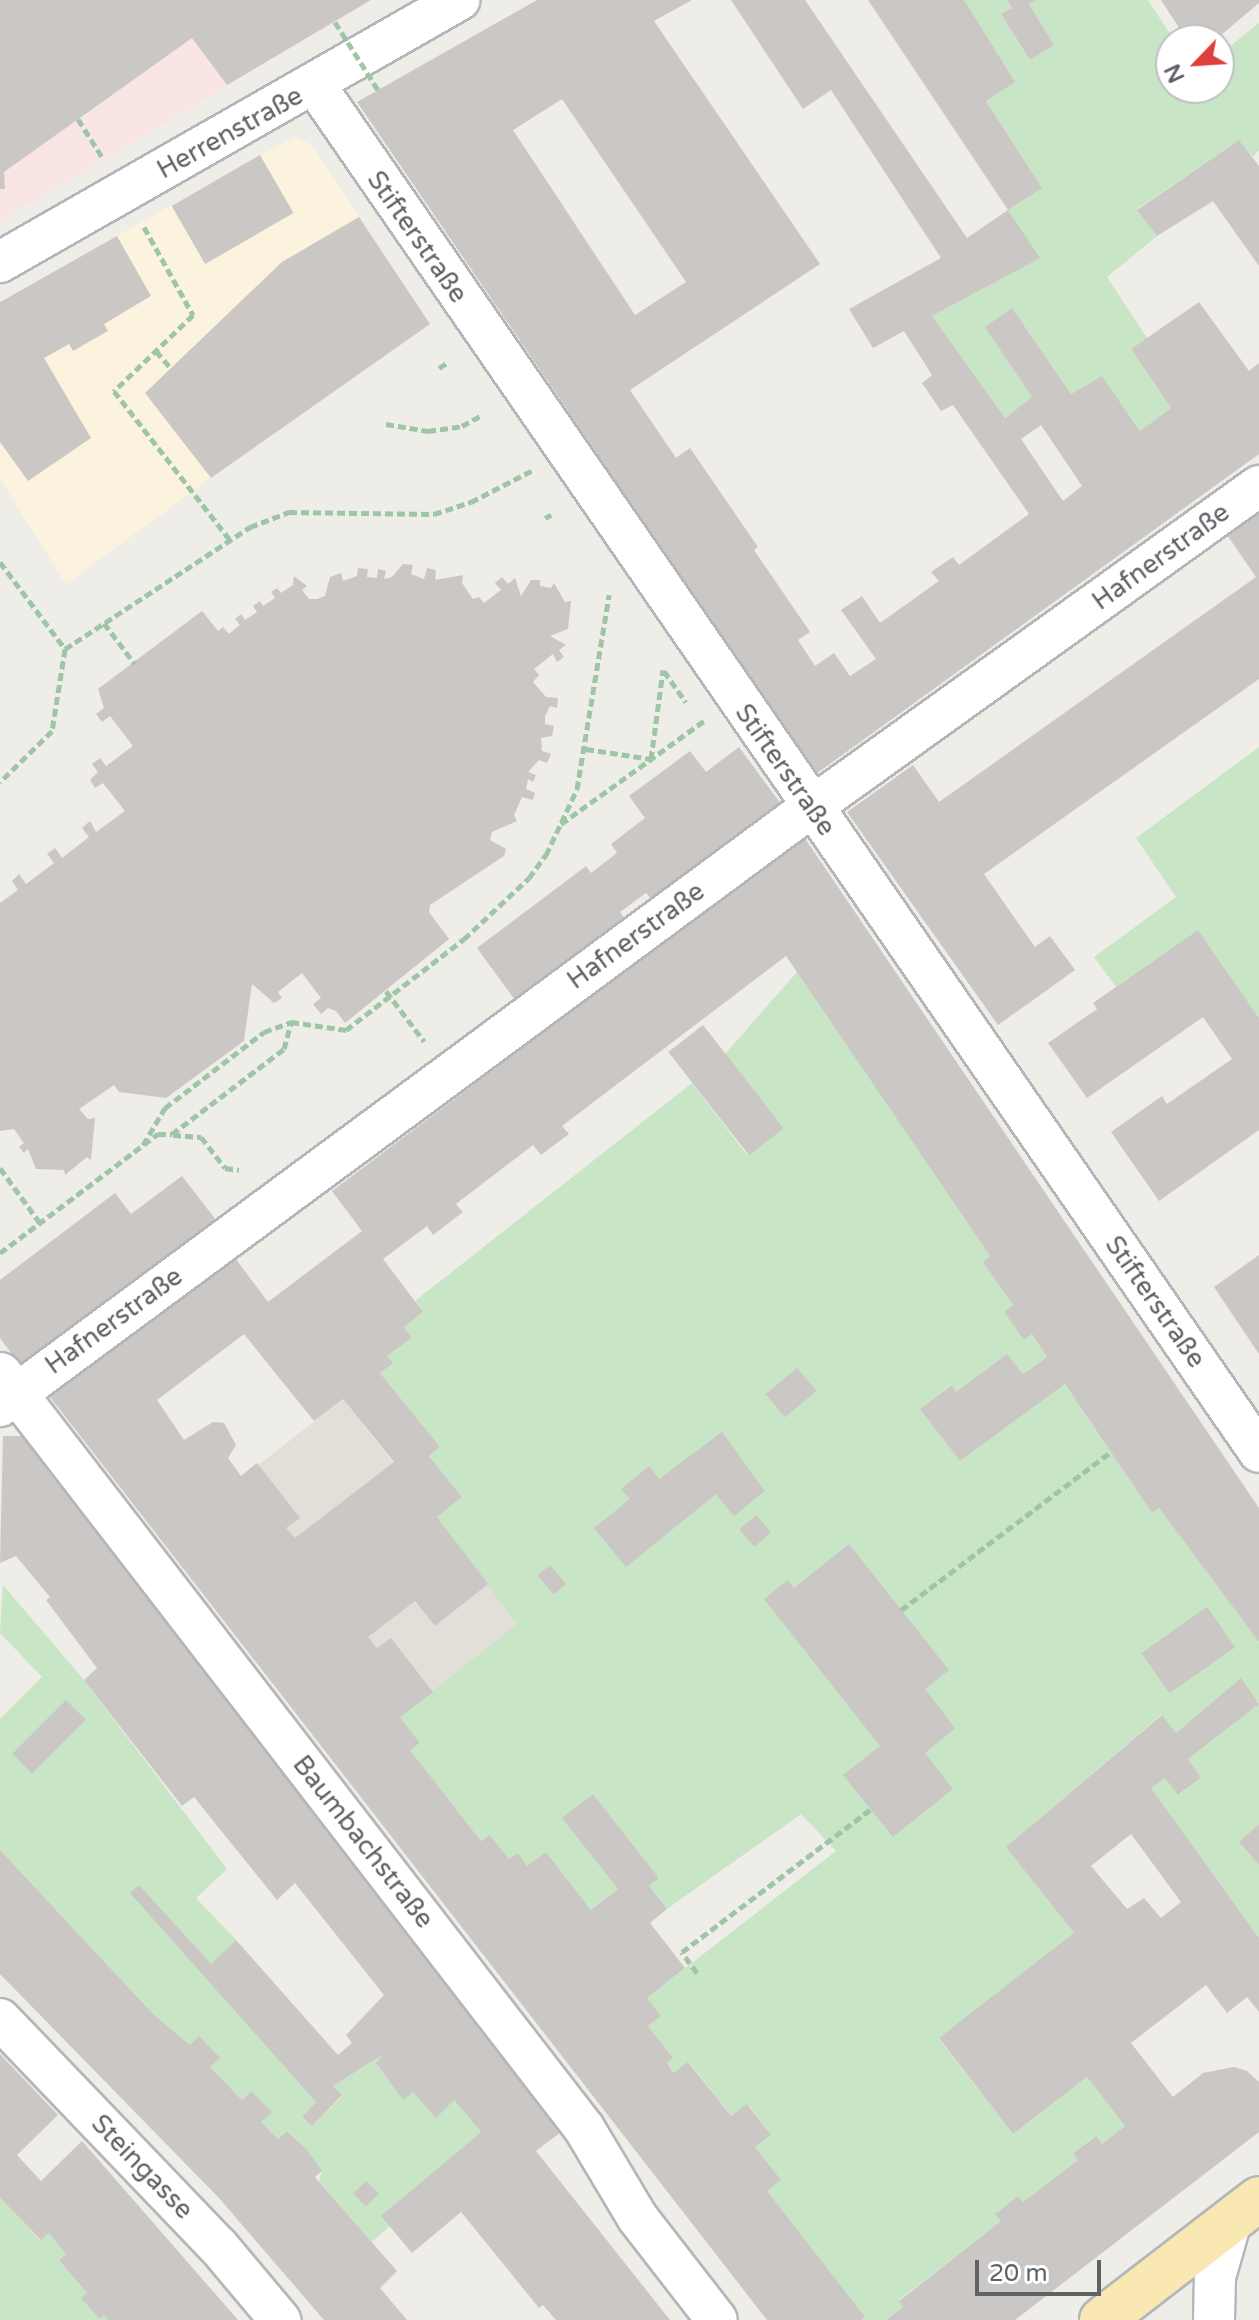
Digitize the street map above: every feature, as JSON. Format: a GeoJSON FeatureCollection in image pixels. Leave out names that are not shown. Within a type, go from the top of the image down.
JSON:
{"type":"FeatureCollection","features":[{"type":"Feature","properties":{"kind":"main road"},"geometry":{"type":"LineString","coordinates":[[1102,2320],[1245,2210]]}},
{"type":"Feature","properties":{"kind":"street","name":"Herrenstraße"},"geometry":{"type":"LineString","coordinates":[[0,262],[315,85],[459,0]]}},
{"type":"Feature","properties":{"kind":"street","name":"Stifterstraße"},"geometry":{"type":"LineString","coordinates":[[315,85],[1259,1452]]}},
{"type":"Feature","properties":{"kind":"street","name":"Hafnerstraße"},"geometry":{"type":"LineString","coordinates":[[6,1390],[1259,486]]}},
{"type":"Feature","properties":{"kind":"street","name":"Baumbachstraße"},"geometry":{"type":"LineString","coordinates":[[6,1390],[584,2128],[637,2217],[717,2320]]}},
{"type":"Feature","properties":{"kind":"street","name":"Steingasse"},"geometry":{"type":"LineString","coordinates":[[0,2019],[218,2246],[280,2320]]}},
{"type":"Feature","properties":{"kind":"street"},"geometry":{"type":"LineString","coordinates":[[1214,2320],[1215,2277],[1245,2210]]}},
{"type":"Feature","properties":{"kind":"path"},"geometry":{"type":"LineString","coordinates":[[335,22],[378,90]]}},
{"type":"Feature","properties":{"kind":"path"},"geometry":{"type":"LineString","coordinates":[[78,119],[107,165]]}},
{"type":"Feature","properties":{"kind":"path"},"geometry":{"type":"LineString","coordinates":[[138,217],[193,315],[114,391],[230,540]]}},
{"type":"Feature","properties":{"kind":"path"},"geometry":{"type":"LineString","coordinates":[[155,351],[171,368]]}},
{"type":"Feature","properties":{"kind":"path"},"geometry":{"type":"LineString","coordinates":[[439,368],[447,363]]}},
{"type":"Feature","properties":{"kind":"path"},"geometry":{"type":"LineString","coordinates":[[386,424],[428,431],[462,426],[482,415]]}},
{"type":"Feature","properties":{"kind":"path"},"geometry":{"type":"LineString","coordinates":[[65,649],[230,540],[289,512],[434,514],[471,502],[565,451]]}},
{"type":"Feature","properties":{"kind":"path"},"geometry":{"type":"LineString","coordinates":[[0,562],[65,649],[52,731],[0,782]]}},
{"type":"Feature","properties":{"kind":"path"},"geometry":{"type":"LineString","coordinates":[[143,1145],[165,1108],[264,1032],[291,1022],[346,1030],[511,896],[546,855],[577,789],[609,595]]}},
{"type":"Feature","properties":{"kind":"path"},"geometry":{"type":"LineString","coordinates":[[104,623],[135,664]]}},
{"type":"Feature","properties":{"kind":"path"},"geometry":{"type":"LineString","coordinates":[[651,759],[663,670]]}},
{"type":"Feature","properties":{"kind":"path"},"geometry":{"type":"LineString","coordinates":[[561,824],[736,698]]}},
{"type":"Feature","properties":{"kind":"path"},"geometry":{"type":"LineString","coordinates":[[586,749],[651,759]]}},
{"type":"Feature","properties":{"kind":"path"},"geometry":{"type":"LineString","coordinates":[[388,994],[431,1050]]}},
{"type":"Feature","properties":{"kind":"path"},"geometry":{"type":"LineString","coordinates":[[172,1134],[284,1049],[291,1022]]}},
{"type":"Feature","properties":{"kind":"path"},"geometry":{"type":"LineString","coordinates":[[0,1253],[158,1134],[201,1137],[225,1168],[239,1170]]}},
{"type":"Feature","properties":{"kind":"path"},"geometry":{"type":"LineString","coordinates":[[0,1168],[40,1223]]}},
{"type":"Feature","properties":{"kind":"path"},"geometry":{"type":"LineString","coordinates":[[901,1610],[1111,1452]]}},
{"type":"Feature","properties":{"kind":"path"},"geometry":{"type":"LineString","coordinates":[[697,1973],[682,1952],[871,1809]]}},
{"type":"Feature","properties":{"kind":"shaded area"},"geometry":{"type":"Polygon","coordinates":[[[0,0],[372,0],[0,221],[0,0]]]}},
{"type":"Feature","properties":{"kind":"shaded area"},"geometry":{"type":"Polygon","coordinates":[[[294,137],[312,145],[429,325],[355,372],[66,584],[0,479],[0,301],[294,137]]]}},
{"type":"Feature","properties":{"kind":"shaded area"},"geometry":{"type":"Polygon","coordinates":[[[343,1399],[519,1624],[339,1765],[163,1540],[343,1399]]]}},
{"type":"Feature","properties":{"kind":"green space"},"geometry":{"type":"Polygon","coordinates":[[[964,0],[1007,0],[1012,8],[1001,14],[1030,60],[1054,45],[1029,4],[1036,0],[1148,0],[1164,24],[1155,24],[1155,104],[1235,104],[1235,42],[1259,23],[1259,150],[1253,157],[1239,140],[1137,209],[1157,236],[1107,277],[1147,338],[1131,349],[1171,408],[1140,431],[1102,376],[1071,394],[1012,308],[986,327],[1032,397],[1005,418],[932,316],[1039,258],[1008,210],[1042,188],[986,101],[964,0]]]}},
{"type":"Feature","properties":{"kind":"green space"},"geometry":{"type":"Polygon","coordinates":[[[1259,747],[1259,1018],[1198,930],[1116,987],[1094,957],[1176,897],[1136,838],[1259,747]]]}},
{"type":"Feature","properties":{"kind":"green space"},"geometry":{"type":"Polygon","coordinates":[[[797,972],[990,1256],[983,1262],[1013,1305],[1005,1313],[1024,1339],[1032,1334],[1047,1357],[1023,1374],[1007,1354],[956,1392],[951,1385],[921,1409],[960,1461],[1065,1384],[1152,1513],[1159,1508],[1259,1642],[1259,1703],[1240,1679],[1176,1733],[1161,1715],[1006,1847],[1074,1933],[939,2039],[1013,2134],[1087,2077],[1125,2126],[1102,2144],[1095,2136],[1073,2153],[1078,2160],[1023,2202],[1018,2196],[996,2213],[1001,2221],[899,2300],[903,2307],[886,2320],[861,2320],[767,2191],[780,2180],[755,2147],[771,2135],[748,2104],[731,2116],[689,2062],[673,2073],[667,2063],[673,2058],[648,2026],[661,2016],[647,1998],[836,1851],[801,1814],[667,1909],[649,1886],[659,1878],[593,1794],[563,1818],[618,1889],[591,1910],[546,1852],[527,1866],[518,1853],[509,1859],[490,1835],[481,1841],[410,1750],[420,1743],[400,1717],[517,1624],[437,1517],[462,1497],[429,1456],[440,1447],[380,1373],[392,1363],[387,1356],[412,1338],[404,1327],[423,1312],[415,1301],[692,1083],[747,1155],[782,1129],[725,1054],[797,972]]]}},
{"type":"Feature","properties":{"kind":"green space"},"geometry":{"type":"Polygon","coordinates":[[[3,1585],[84,1680],[227,1869],[196,1898],[236,1940],[202,1973],[316,2102],[302,2117],[312,2126],[342,2096],[333,2086],[384,2054],[454,2100],[481,2132],[382,2216],[390,2226],[372,2242],[319,2181],[322,2171],[306,2150],[288,2131],[278,2139],[261,2122],[271,2111],[251,2091],[242,2100],[210,2067],[219,2058],[190,2045],[154,2015],[0,1850],[0,1719],[42,1677],[0,1633],[3,1585]]]}},
{"type":"Feature","properties":{"kind":"green space"},"geometry":{"type":"Polygon","coordinates":[[[1259,1704],[1259,1824],[1239,1842],[1259,1865],[1259,1938],[1151,1788],[1165,1778],[1179,1795],[1201,1778],[1188,1759],[1259,1704]]]}},
{"type":"Feature","properties":{"kind":"green space"},"geometry":{"type":"Polygon","coordinates":[[[0,2198],[40,2240],[49,2233],[66,2254],[59,2260],[87,2293],[82,2298],[100,2319],[104,2315],[108,2320],[0,2320],[0,2198]]]}},
{"type":"Feature","properties":{"kind":"building"},"geometry":{"type":"Polygon","coordinates":[[[0,0],[371,0],[227,85],[192,38],[4,172],[5,189],[0,189],[0,0]]]}},
{"type":"Feature","properties":{"kind":"building"},"geometry":{"type":"Polygon","coordinates":[[[537,0],[692,0],[654,21],[820,264],[630,390],[676,458],[690,448],[758,547],[754,550],[810,632],[798,640],[815,666],[834,653],[850,676],[876,659],[841,610],[862,596],[880,623],[939,581],[931,572],[953,557],[959,565],[1029,514],[953,405],[941,411],[922,383],[932,375],[904,331],[873,348],[849,309],[941,258],[831,90],[803,109],[731,0],[805,0],[967,238],[1008,210],[1040,258],[932,316],[1005,418],[1032,397],[985,327],[1012,308],[1071,394],[1102,376],[1140,431],[1171,408],[1131,349],[1199,302],[1249,371],[1259,363],[1259,454],[816,774],[357,102],[537,0]],[[562,99],[513,130],[635,315],[686,282],[562,99]],[[1041,425],[1021,439],[1063,501],[1082,486],[1041,425]]]}},
{"type":"Feature","properties":{"kind":"building"},"geometry":{"type":"Polygon","coordinates":[[[868,0],[964,0],[1015,82],[986,101],[1042,188],[1008,210],[868,0]]]}},
{"type":"Feature","properties":{"kind":"building"},"geometry":{"type":"Polygon","coordinates":[[[1007,0],[1036,0],[1029,4],[1054,45],[1030,60],[1001,14],[1012,8],[1007,0]]]}},
{"type":"Feature","properties":{"kind":"building"},"geometry":{"type":"Polygon","coordinates":[[[1161,0],[1259,0],[1234,24],[1177,24],[1161,0]]]}},
{"type":"Feature","properties":{"kind":"building"},"geometry":{"type":"Polygon","coordinates":[[[1239,140],[1259,166],[1259,266],[1213,201],[1157,236],[1137,210],[1239,140]]]}},
{"type":"Feature","properties":{"kind":"building"},"geometry":{"type":"Polygon","coordinates":[[[260,155],[294,213],[205,264],[172,206],[260,155]]]}},
{"type":"Feature","properties":{"kind":"building"},"geometry":{"type":"Polygon","coordinates":[[[359,217],[430,324],[211,478],[145,393],[282,262],[359,217]]]}},
{"type":"Feature","properties":{"kind":"building"},"geometry":{"type":"Polygon","coordinates":[[[117,236],[151,296],[104,324],[108,331],[73,351],[69,344],[44,358],[91,438],[28,481],[0,442],[0,302],[117,236]]]}},
{"type":"Feature","properties":{"kind":"building"},"geometry":{"type":"Polygon","coordinates":[[[1259,507],[1259,679],[984,874],[1035,947],[1050,936],[1075,970],[998,1025],[847,812],[913,765],[939,802],[1256,577],[1225,532],[1259,507]]]}},
{"type":"Feature","properties":{"kind":"building"},"geometry":{"type":"Polygon","coordinates":[[[403,564],[413,565],[411,574],[424,579],[427,568],[436,570],[435,580],[463,575],[462,583],[473,599],[479,597],[484,603],[501,590],[495,583],[502,577],[508,584],[515,578],[521,596],[531,580],[540,580],[540,586],[551,588],[554,583],[565,602],[571,601],[568,629],[550,636],[566,645],[559,650],[564,657],[557,662],[553,654],[534,669],[539,675],[533,682],[546,697],[558,698],[557,708],[550,706],[545,716],[545,724],[554,726],[552,736],[541,738],[542,751],[551,754],[547,763],[539,760],[528,772],[536,775],[533,782],[528,779],[526,789],[535,793],[533,800],[522,797],[514,815],[517,821],[492,832],[490,840],[506,849],[504,856],[430,905],[429,912],[449,939],[345,1023],[336,1011],[328,1008],[321,1014],[313,1004],[321,998],[302,973],[278,992],[282,998],[274,1003],[252,984],[244,1041],[166,1098],[119,1092],[114,1085],[79,1109],[88,1119],[95,1118],[91,1160],[87,1157],[65,1175],[64,1170],[36,1169],[28,1149],[24,1153],[19,1147],[24,1143],[14,1129],[0,1131],[0,903],[18,890],[12,881],[19,874],[26,884],[54,863],[47,854],[55,848],[62,858],[89,837],[82,828],[90,821],[96,832],[125,811],[103,783],[95,788],[90,780],[98,772],[92,764],[100,758],[106,766],[133,746],[110,716],[102,722],[96,714],[104,708],[98,689],[202,611],[218,631],[223,627],[229,634],[240,625],[235,619],[241,614],[245,620],[257,612],[253,606],[260,601],[263,606],[275,598],[271,592],[277,588],[281,593],[293,585],[294,576],[307,586],[302,590],[309,599],[317,599],[325,596],[330,577],[341,573],[343,581],[357,576],[358,568],[368,569],[367,577],[377,578],[378,569],[386,571],[384,579],[392,577],[403,564]]]}},
{"type":"Feature","properties":{"kind":"building"},"geometry":{"type":"Polygon","coordinates":[[[739,747],[781,804],[652,900],[646,893],[620,912],[624,918],[515,1000],[477,948],[586,866],[591,873],[617,853],[611,844],[645,818],[629,796],[690,751],[706,772],[739,747]]]}},
{"type":"Feature","properties":{"kind":"building"},"geometry":{"type":"Polygon","coordinates":[[[804,837],[1259,1508],[1259,1642],[1159,1508],[1152,1513],[1065,1384],[960,1461],[920,1409],[952,1385],[956,1392],[1007,1354],[1023,1374],[1047,1357],[1032,1334],[1024,1340],[1004,1312],[1013,1305],[983,1262],[990,1256],[786,956],[562,1126],[569,1134],[541,1155],[533,1145],[456,1204],[463,1212],[433,1235],[427,1226],[383,1259],[423,1312],[404,1327],[412,1338],[387,1356],[393,1363],[380,1373],[440,1447],[429,1456],[462,1497],[437,1517],[488,1584],[435,1626],[415,1601],[368,1637],[377,1648],[391,1638],[433,1692],[400,1717],[420,1743],[410,1750],[481,1841],[490,1835],[509,1859],[518,1853],[527,1866],[546,1852],[591,1910],[618,1889],[562,1818],[593,1794],[659,1878],[649,1886],[667,1909],[650,1923],[685,1968],[647,1998],[661,2016],[648,2026],[673,2058],[667,2063],[673,2073],[688,2062],[731,2116],[747,2104],[771,2135],[755,2147],[781,2180],[767,2191],[865,2317],[861,2320],[767,2320],[50,1397],[235,1258],[268,1302],[362,1231],[332,1191],[804,837]],[[244,1334],[157,1400],[184,1440],[213,1422],[224,1423],[236,1445],[228,1458],[241,1476],[257,1463],[300,1518],[286,1528],[295,1538],[394,1462],[343,1399],[314,1421],[244,1334]]]}},
{"type":"Feature","properties":{"kind":"building"},"geometry":{"type":"Polygon","coordinates":[[[1198,930],[1259,1018],[1259,1130],[1159,1201],[1111,1132],[1162,1096],[1167,1104],[1232,1059],[1203,1017],[1087,1098],[1048,1043],[1097,1009],[1093,1003],[1198,930]]]}},
{"type":"Feature","properties":{"kind":"building"},"geometry":{"type":"Polygon","coordinates":[[[703,1025],[784,1128],[749,1155],[668,1052],[703,1025]]]}},
{"type":"Feature","properties":{"kind":"building"},"geometry":{"type":"Polygon","coordinates":[[[182,1176],[216,1220],[21,1366],[0,1338],[0,1280],[115,1193],[131,1214],[182,1176]]]}},
{"type":"Feature","properties":{"kind":"building"},"geometry":{"type":"Polygon","coordinates":[[[1259,1255],[1259,1354],[1214,1287],[1259,1255]]]}},
{"type":"Feature","properties":{"kind":"building"},"geometry":{"type":"Polygon","coordinates":[[[797,1368],[816,1391],[785,1417],[766,1394],[797,1368]]]}},
{"type":"Feature","properties":{"kind":"building"},"geometry":{"type":"Polygon","coordinates":[[[722,1432],[765,1491],[734,1516],[716,1494],[626,1567],[594,1528],[630,1499],[621,1489],[649,1466],[659,1479],[722,1432]]]}},
{"type":"Feature","properties":{"kind":"building"},"geometry":{"type":"Polygon","coordinates":[[[3,1436],[26,1436],[561,2132],[536,2151],[670,2320],[556,2320],[543,2305],[539,2308],[461,2212],[412,2253],[381,2216],[481,2132],[454,2100],[436,2118],[413,2092],[403,2100],[376,2063],[384,2054],[333,2086],[342,2095],[312,2126],[302,2117],[316,2102],[130,1893],[139,1885],[211,1964],[236,1940],[338,2055],[352,2043],[346,2035],[384,1995],[295,1883],[277,1900],[194,1797],[182,1806],[84,1680],[97,1668],[46,1600],[50,1597],[16,1556],[0,1563],[3,1436]]]}},
{"type":"Feature","properties":{"kind":"building"},"geometry":{"type":"Polygon","coordinates":[[[756,1515],[771,1532],[754,1547],[739,1529],[756,1515]]]}},
{"type":"Feature","properties":{"kind":"building"},"geometry":{"type":"Polygon","coordinates":[[[849,1544],[949,1670],[925,1689],[955,1728],[925,1753],[953,1789],[893,1837],[843,1775],[880,1746],[764,1599],[788,1580],[794,1588],[849,1544]]]}},
{"type":"Feature","properties":{"kind":"building"},"geometry":{"type":"Polygon","coordinates":[[[550,1565],[566,1584],[554,1594],[538,1575],[550,1565]]]}},
{"type":"Feature","properties":{"kind":"building"},"geometry":{"type":"Polygon","coordinates":[[[1207,1607],[1235,1647],[1170,1693],[1141,1653],[1207,1607]]]}},
{"type":"Feature","properties":{"kind":"building"},"geometry":{"type":"Polygon","coordinates":[[[1241,1678],[1259,1704],[1188,1759],[1201,1778],[1178,1795],[1165,1778],[1151,1788],[1259,1938],[1259,2012],[1247,1997],[1227,2013],[1206,1985],[1131,2043],[1173,2097],[1203,2073],[1234,2067],[1247,2071],[1259,2082],[1259,2132],[1015,2320],[886,2320],[903,2307],[899,2301],[1001,2221],[995,2214],[1018,2196],[1023,2202],[1078,2160],[1073,2153],[1096,2136],[1102,2144],[1125,2126],[1087,2077],[1013,2134],[939,2038],[1074,1933],[1006,1847],[1162,1715],[1176,1733],[1241,1678]],[[1131,1834],[1091,1866],[1127,1909],[1144,1898],[1161,1918],[1181,1902],[1131,1834]]]}},
{"type":"Feature","properties":{"kind":"building"},"geometry":{"type":"Polygon","coordinates":[[[66,1700],[86,1720],[32,1774],[12,1754],[66,1700]]]}},
{"type":"Feature","properties":{"kind":"building"},"geometry":{"type":"Polygon","coordinates":[[[1259,1824],[1259,1865],[1239,1842],[1259,1824]]]}},
{"type":"Feature","properties":{"kind":"building"},"geometry":{"type":"Polygon","coordinates":[[[0,1850],[154,2015],[190,2045],[199,2036],[220,2058],[210,2067],[242,2100],[251,2091],[272,2112],[261,2122],[278,2139],[287,2131],[307,2150],[322,2171],[315,2177],[397,2271],[380,2288],[407,2320],[324,2320],[219,2198],[0,1974],[0,1850]]]}},
{"type":"Feature","properties":{"kind":"building"},"geometry":{"type":"Polygon","coordinates":[[[0,2054],[58,2115],[17,2155],[41,2181],[82,2141],[238,2320],[108,2320],[104,2315],[100,2319],[81,2298],[87,2293],[59,2260],[66,2254],[49,2233],[41,2240],[0,2198],[0,2054]]]}},
{"type":"Feature","properties":{"kind":"building"},"geometry":{"type":"Polygon","coordinates":[[[366,2181],[379,2194],[366,2206],[353,2194],[366,2181]]]}}]}
